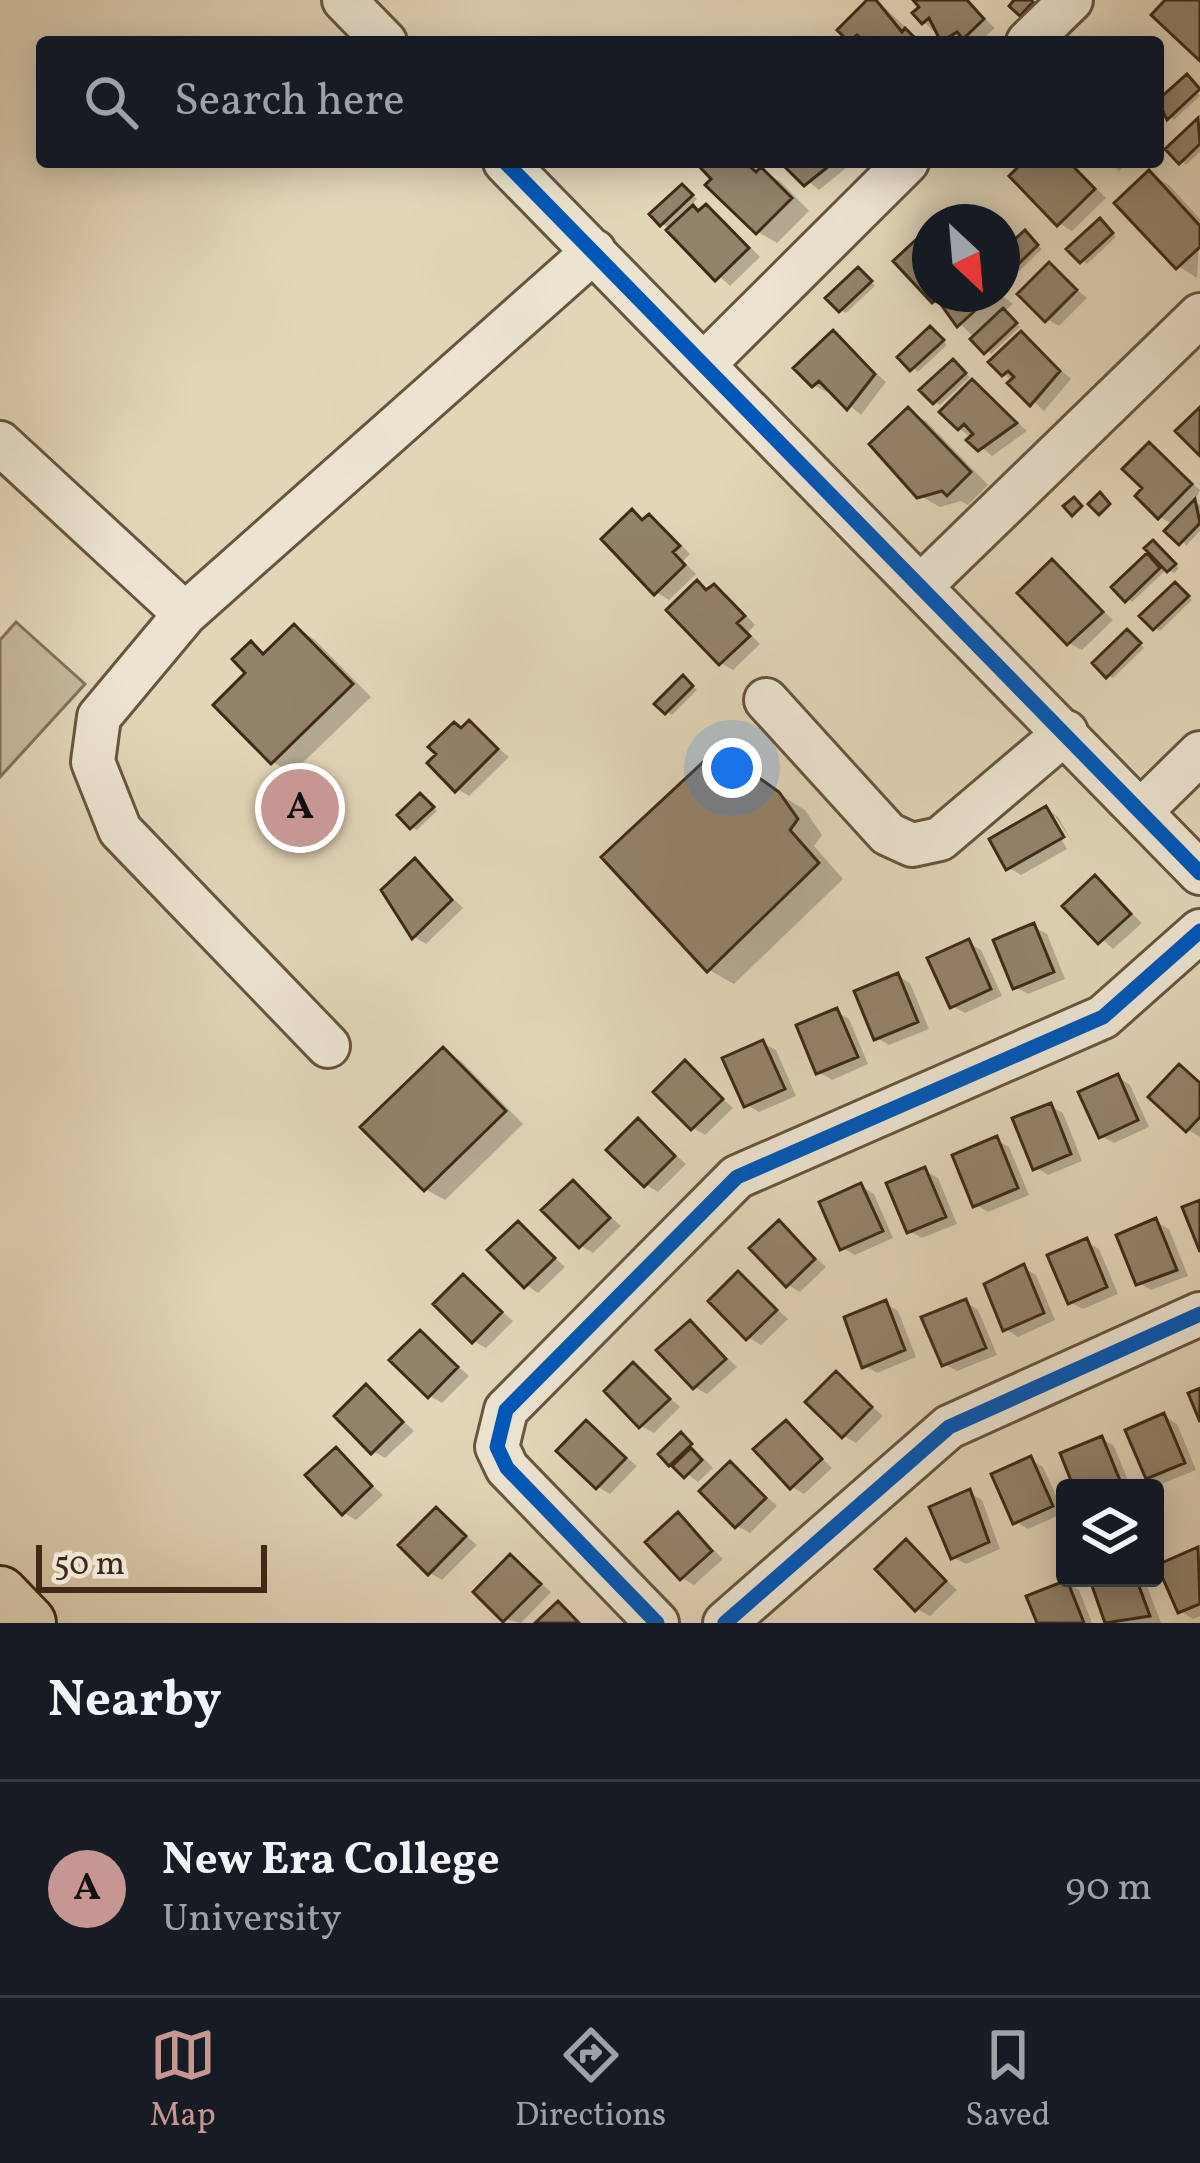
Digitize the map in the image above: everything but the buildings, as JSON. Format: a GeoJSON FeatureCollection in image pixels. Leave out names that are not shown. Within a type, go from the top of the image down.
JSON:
{"type":"FeatureCollection","features":[{"type":"Feature","properties":{"kind":"main road"},"geometry":{"type":"LineString","coordinates":[[0,1594],[28,1623]]}},
{"type":"Feature","properties":{"kind":"street"},"geometry":{"type":"LineString","coordinates":[[344,0],[379,36]]}},
{"type":"Feature","properties":{"kind":"street"},"geometry":{"type":"LineString","coordinates":[[1034,36],[1071,0]]}},
{"type":"Feature","properties":{"kind":"street"},"geometry":{"type":"LineString","coordinates":[[511,168],[1200,873]]}},
{"type":"Feature","properties":{"kind":"street"},"geometry":{"type":"LineString","coordinates":[[705,363],[901,168]]}},
{"type":"Feature","properties":{"kind":"street"},"geometry":{"type":"LineString","coordinates":[[328,1046],[120,830],[93,762],[99,717],[185,614],[594,251]]}},
{"type":"Feature","properties":{"kind":"street"},"geometry":{"type":"LineString","coordinates":[[922,584],[1200,315]]}},
{"type":"Feature","properties":{"kind":"street"},"geometry":{"type":"LineString","coordinates":[[0,443],[185,614]]}},
{"type":"Feature","properties":{"kind":"street"},"geometry":{"type":"LineString","coordinates":[[766,700],[887,834],[912,845],[940,838],[1066,732]]}},
{"type":"Feature","properties":{"kind":"street"},"geometry":{"type":"LineString","coordinates":[[1142,811],[1200,753]]}},
{"type":"Feature","properties":{"kind":"street"},"geometry":{"type":"LineString","coordinates":[[657,1623],[507,1468],[497,1447],[506,1409],[737,1177],[1103,1017],[1200,932]]}},
{"type":"Feature","properties":{"kind":"street"},"geometry":{"type":"LineString","coordinates":[[725,1623],[949,1427],[1200,1314]]}},
{"type":"Feature","properties":{"kind":"shaded area"},"geometry":{"type":"Polygon","coordinates":[[[16,622],[85,684],[0,777],[0,640],[16,622]]]}},
{"type":"Feature","properties":{"kind":"cycle path"},"geometry":{"type":"LineString","coordinates":[[511,168],[1200,873]]}},
{"type":"Feature","properties":{"kind":"cycle path"},"geometry":{"type":"LineString","coordinates":[[657,1623],[507,1468],[497,1447],[506,1410],[737,1177],[1103,1017],[1200,931]]}},
{"type":"Feature","properties":{"kind":"cycle path"},"geometry":{"type":"LineString","coordinates":[[725,1623],[949,1427],[1200,1314]]}},
{"type":"Feature","properties":{"kind":"place","name":"New Era College"},"geometry":{"type":"Point","coordinates":[300,808]}}]}
